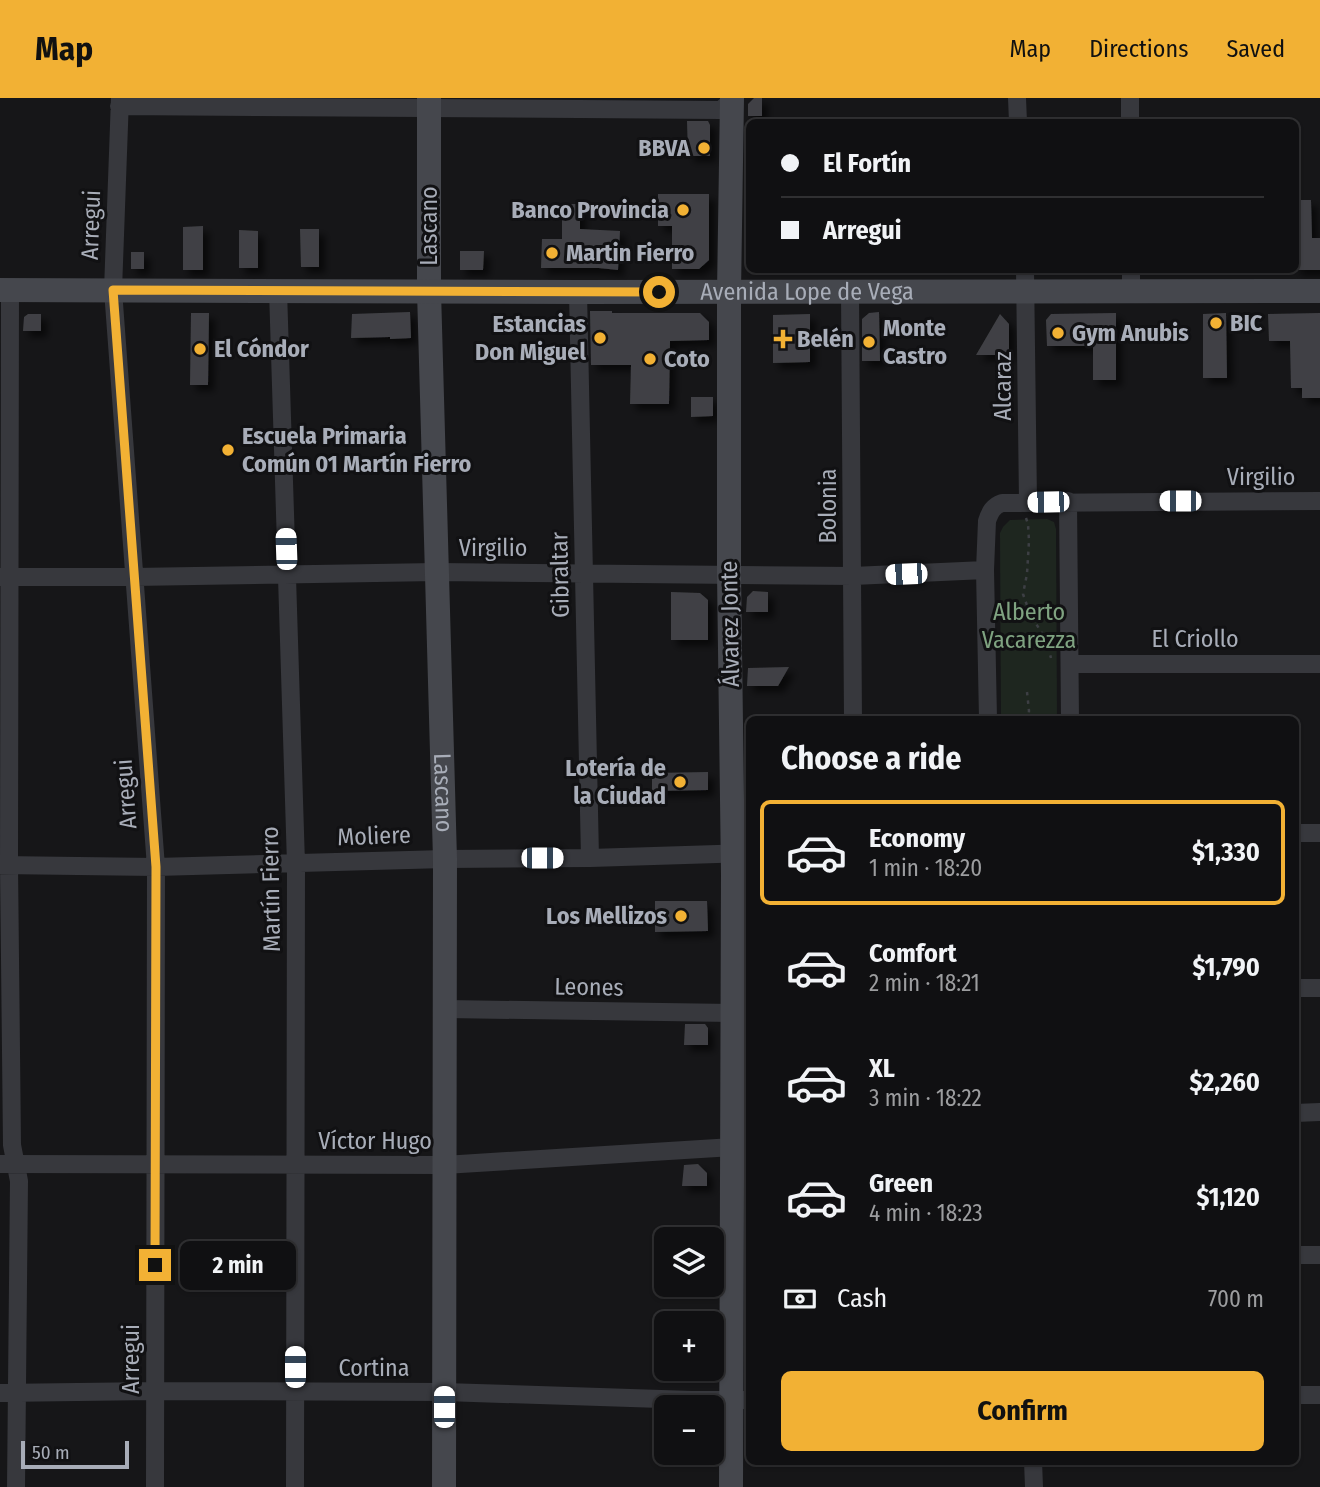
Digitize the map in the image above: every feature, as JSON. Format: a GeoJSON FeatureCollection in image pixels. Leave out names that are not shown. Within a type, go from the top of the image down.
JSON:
{"type":"FeatureCollection","features":[{"type":"Feature","properties":{"kind":"street"},"geometry":{"type":"LineString","coordinates":[[1017,98],[1018,119]]}},
{"type":"Feature","properties":{"kind":"street"},"geometry":{"type":"LineString","coordinates":[[1130,98],[1130,119]]}},
{"type":"Feature","properties":{"kind":"street"},"geometry":{"type":"LineString","coordinates":[[119,102],[429,103],[721,110],[733,99]]}},
{"type":"Feature","properties":{"kind":"street","name":"Álvarez Jonte"},"geometry":{"type":"LineString","coordinates":[[731,1487],[741,1400],[741,1147],[732,1013],[741,853],[729,574],[729,292],[740,184],[733,99]]}},
{"type":"Feature","properties":{"kind":"street","name":"Arregui"},"geometry":{"type":"LineString","coordinates":[[119,102],[113,290],[156,867],[155,1487]]}},
{"type":"Feature","properties":{"kind":"street","name":"Lascano"},"geometry":{"type":"LineString","coordinates":[[429,103],[429,291],[445,859],[444,1487]]}},
{"type":"Feature","properties":{"kind":"street","name":"Avenida Lope de Vega"},"geometry":{"type":"LineString","coordinates":[[5,290],[850,292],[1026,280],[1131,281],[1320,292]]}},
{"type":"Feature","properties":{"kind":"street","name":"Alcaraz"},"geometry":{"type":"LineString","coordinates":[[1025,502],[1026,280]]}},
{"type":"Feature","properties":{"kind":"street"},"geometry":{"type":"LineString","coordinates":[[5,290],[5,865],[12,1145],[7,1164],[19,1181],[8,1393],[16,1487]]}},
{"type":"Feature","properties":{"kind":"street","name":"Martín Fierro"},"geometry":{"type":"LineString","coordinates":[[278,290],[296,864],[295,1487]]}},
{"type":"Feature","properties":{"kind":"street","name":"Gibraltar"},"geometry":{"type":"LineString","coordinates":[[578,292],[590,858]]}},
{"type":"Feature","properties":{"kind":"street","name":"Bolonia"},"geometry":{"type":"LineString","coordinates":[[850,292],[853,716]]}},
{"type":"Feature","properties":{"kind":"street"},"geometry":{"type":"LineString","coordinates":[[1068,501],[1070,716]]}},
{"type":"Feature","properties":{"kind":"street","name":"Virgilio"},"geometry":{"type":"LineString","coordinates":[[5,577],[436,572],[853,576],[985,570],[987,521],[993,508],[1002,503],[1320,501]]}},
{"type":"Feature","properties":{"kind":"street"},"geometry":{"type":"LineString","coordinates":[[985,570],[988,716]]}},
{"type":"Feature","properties":{"kind":"street","name":"El Criollo"},"geometry":{"type":"LineString","coordinates":[[1070,664],[1320,664]]}},
{"type":"Feature","properties":{"kind":"street"},"geometry":{"type":"LineString","coordinates":[[1299,833],[1320,833]]}},
{"type":"Feature","properties":{"kind":"street","name":"Moliere"},"geometry":{"type":"LineString","coordinates":[[5,865],[156,867],[741,853]]}},
{"type":"Feature","properties":{"kind":"street"},"geometry":{"type":"LineString","coordinates":[[1299,988],[1320,988]]}},
{"type":"Feature","properties":{"kind":"street","name":"Leones"},"geometry":{"type":"LineString","coordinates":[[446,1009],[732,1013]]}},
{"type":"Feature","properties":{"kind":"street"},"geometry":{"type":"LineString","coordinates":[[1299,1112],[1320,1112]]}},
{"type":"Feature","properties":{"kind":"street","name":"Víctor Hugo"},"geometry":{"type":"LineString","coordinates":[[7,1164],[444,1166],[741,1147]]}},
{"type":"Feature","properties":{"kind":"street"},"geometry":{"type":"LineString","coordinates":[[1299,1255],[1320,1255]]}},
{"type":"Feature","properties":{"kind":"street","name":"Cortina"},"geometry":{"type":"LineString","coordinates":[[8,1393],[444,1392],[741,1400]]}},
{"type":"Feature","properties":{"kind":"street"},"geometry":{"type":"LineString","coordinates":[[1299,1395],[1320,1395]]}},
{"type":"Feature","properties":{"kind":"street"},"geometry":{"type":"LineString","coordinates":[[1033,1465],[1034,1487]]}},
{"type":"Feature","properties":{"kind":"path"},"geometry":{"type":"LineString","coordinates":[[1025,502],[1029,541],[1023,594],[1030,614],[1045,638],[1051,658]]}},
{"type":"Feature","properties":{"kind":"path"},"geometry":{"type":"LineString","coordinates":[[1027,692],[1028,716]]}},
{"type":"Feature","properties":{"kind":"green space","name":"Alberto Vacarezza"},"geometry":{"type":"Polygon","coordinates":[[[1047,519],[1054,522],[1056,529],[1057,716],[1001,716],[1000,533],[1010,520],[1047,519]]]}},
{"type":"Feature","properties":{"kind":"building"},"geometry":{"type":"Polygon","coordinates":[[[754,98],[762,98],[762,116],[748,116],[748,104],[754,98]]]}},
{"type":"Feature","properties":{"kind":"building"},"geometry":{"type":"Polygon","coordinates":[[[687,121],[708,121],[710,156],[688,156],[687,121]]]}},
{"type":"Feature","properties":{"kind":"building"},"geometry":{"type":"Polygon","coordinates":[[[658,194],[709,194],[709,260],[699,269],[672,269],[672,226],[658,226],[658,194]]]}},
{"type":"Feature","properties":{"kind":"building"},"geometry":{"type":"Polygon","coordinates":[[[1299,200],[1311,200],[1312,238],[1320,238],[1320,270],[1299,270],[1299,200]]]}},
{"type":"Feature","properties":{"kind":"building"},"geometry":{"type":"Polygon","coordinates":[[[562,204],[580,204],[580,229],[620,231],[618,270],[541,268],[542,239],[562,239],[562,204]]]}},
{"type":"Feature","properties":{"kind":"building"},"geometry":{"type":"Polygon","coordinates":[[[203,226],[203,270],[183,270],[183,227],[203,226]]]}},
{"type":"Feature","properties":{"kind":"building"},"geometry":{"type":"Polygon","coordinates":[[[300,229],[319,229],[319,267],[301,267],[300,229]]]}},
{"type":"Feature","properties":{"kind":"building"},"geometry":{"type":"Polygon","coordinates":[[[239,230],[258,231],[258,268],[239,268],[239,230]]]}},
{"type":"Feature","properties":{"kind":"building"},"geometry":{"type":"Polygon","coordinates":[[[460,251],[484,251],[483,270],[460,270],[460,251]]]}},
{"type":"Feature","properties":{"kind":"building"},"geometry":{"type":"Polygon","coordinates":[[[131,252],[144,252],[144,269],[131,269],[131,252]]]}},
{"type":"Feature","properties":{"kind":"building"},"geometry":{"type":"Polygon","coordinates":[[[590,311],[700,313],[709,322],[709,340],[670,341],[669,404],[630,404],[631,365],[591,365],[590,311]]]}},
{"type":"Feature","properties":{"kind":"building"},"geometry":{"type":"Polygon","coordinates":[[[410,312],[411,338],[351,338],[352,314],[410,312]]]}},
{"type":"Feature","properties":{"kind":"building","name":"Monte Castro"},"geometry":{"type":"Polygon","coordinates":[[[879,312],[880,361],[862,361],[862,319],[869,313],[879,312]]]}},
{"type":"Feature","properties":{"kind":"building","name":"El Cóndor"},"geometry":{"type":"Polygon","coordinates":[[[191,313],[209,313],[208,385],[190,385],[191,313]]]}},
{"type":"Feature","properties":{"kind":"building"},"geometry":{"type":"Polygon","coordinates":[[[1116,313],[1116,380],[1093,380],[1093,346],[1047,346],[1046,320],[1051,314],[1116,313]]]}},
{"type":"Feature","properties":{"kind":"building"},"geometry":{"type":"Polygon","coordinates":[[[1226,313],[1227,378],[1203,378],[1203,314],[1226,313]]]}},
{"type":"Feature","properties":{"kind":"building"},"geometry":{"type":"Polygon","coordinates":[[[1320,313],[1320,398],[1302,398],[1302,388],[1291,388],[1290,341],[1269,341],[1268,314],[1320,313]]]}},
{"type":"Feature","properties":{"kind":"building"},"geometry":{"type":"Polygon","coordinates":[[[28,314],[41,314],[41,331],[23,331],[24,317],[28,314]]]}},
{"type":"Feature","properties":{"kind":"building"},"geometry":{"type":"Polygon","coordinates":[[[810,314],[810,362],[773,363],[773,315],[810,314]]]}},
{"type":"Feature","properties":{"kind":"building"},"geometry":{"type":"Polygon","coordinates":[[[1000,314],[1009,324],[1009,355],[976,355],[1000,314]]]}},
{"type":"Feature","properties":{"kind":"building"},"geometry":{"type":"Polygon","coordinates":[[[691,397],[713,397],[713,416],[691,417],[691,397]]]}},
{"type":"Feature","properties":{"kind":"building"},"geometry":{"type":"Polygon","coordinates":[[[753,591],[768,592],[768,612],[746,612],[747,597],[753,591]]]}},
{"type":"Feature","properties":{"kind":"building"},"geometry":{"type":"Polygon","coordinates":[[[671,592],[700,593],[708,600],[708,640],[671,640],[671,592]]]}},
{"type":"Feature","properties":{"kind":"building"},"geometry":{"type":"Polygon","coordinates":[[[789,667],[778,686],[747,686],[748,668],[789,667]]]}},
{"type":"Feature","properties":{"kind":"building","name":"Lotería de la Ciudad"},"geometry":{"type":"Polygon","coordinates":[[[708,772],[708,790],[652,791],[652,773],[708,772]]]}},
{"type":"Feature","properties":{"kind":"building","name":"Los Mellizos"},"geometry":{"type":"Polygon","coordinates":[[[655,901],[707,901],[708,931],[655,932],[655,901]]]}},
{"type":"Feature","properties":{"kind":"building"},"geometry":{"type":"Polygon","coordinates":[[[685,1024],[705,1024],[708,1028],[708,1045],[684,1045],[685,1024]]]}},
{"type":"Feature","properties":{"kind":"building"},"geometry":{"type":"Polygon","coordinates":[[[698,1164],[707,1173],[707,1186],[682,1186],[684,1165],[698,1164]]]}},
{"type":"Feature","properties":{"kind":"place","name":"BBVA"},"geometry":{"type":"Point","coordinates":[704,148]}},
{"type":"Feature","properties":{"kind":"place","name":"Banco Provincia"},"geometry":{"type":"Point","coordinates":[683,210]}},
{"type":"Feature","properties":{"kind":"place","name":"Martin Fierro"},"geometry":{"type":"Point","coordinates":[552,253]}},
{"type":"Feature","properties":{"kind":"place","name":"BIC"},"geometry":{"type":"Point","coordinates":[1216,323]}},
{"type":"Feature","properties":{"kind":"place","name":"Gym Anubis"},"geometry":{"type":"Point","coordinates":[1058,333]}},
{"type":"Feature","properties":{"kind":"place","name":"Estancias Don Miguel"},"geometry":{"type":"Point","coordinates":[600,338]}},
{"type":"Feature","properties":{"kind":"place","name":"Belén"},"geometry":{"type":"Point","coordinates":[783,339]}},
{"type":"Feature","properties":{"kind":"place","name":"Monte Castro"},"geometry":{"type":"Point","coordinates":[869,342]}},
{"type":"Feature","properties":{"kind":"place","name":"El Cóndor"},"geometry":{"type":"Point","coordinates":[200,349]}},
{"type":"Feature","properties":{"kind":"place","name":"Coto"},"geometry":{"type":"Point","coordinates":[650,359]}},
{"type":"Feature","properties":{"kind":"place","name":"Escuela Primaria Común 01 Martín Fierro"},"geometry":{"type":"Point","coordinates":[228,450]}},
{"type":"Feature","properties":{"kind":"place","name":"Lotería de la Ciudad"},"geometry":{"type":"Point","coordinates":[680,782]}},
{"type":"Feature","properties":{"kind":"place","name":"Los Mellizos"},"geometry":{"type":"Point","coordinates":[681,916]}},
{"type":"Feature","properties":{"kind":"route"},"geometry":{"type":"LineString","coordinates":[[155,1265],[156,867],[113,290],[659,292]]}}]}
